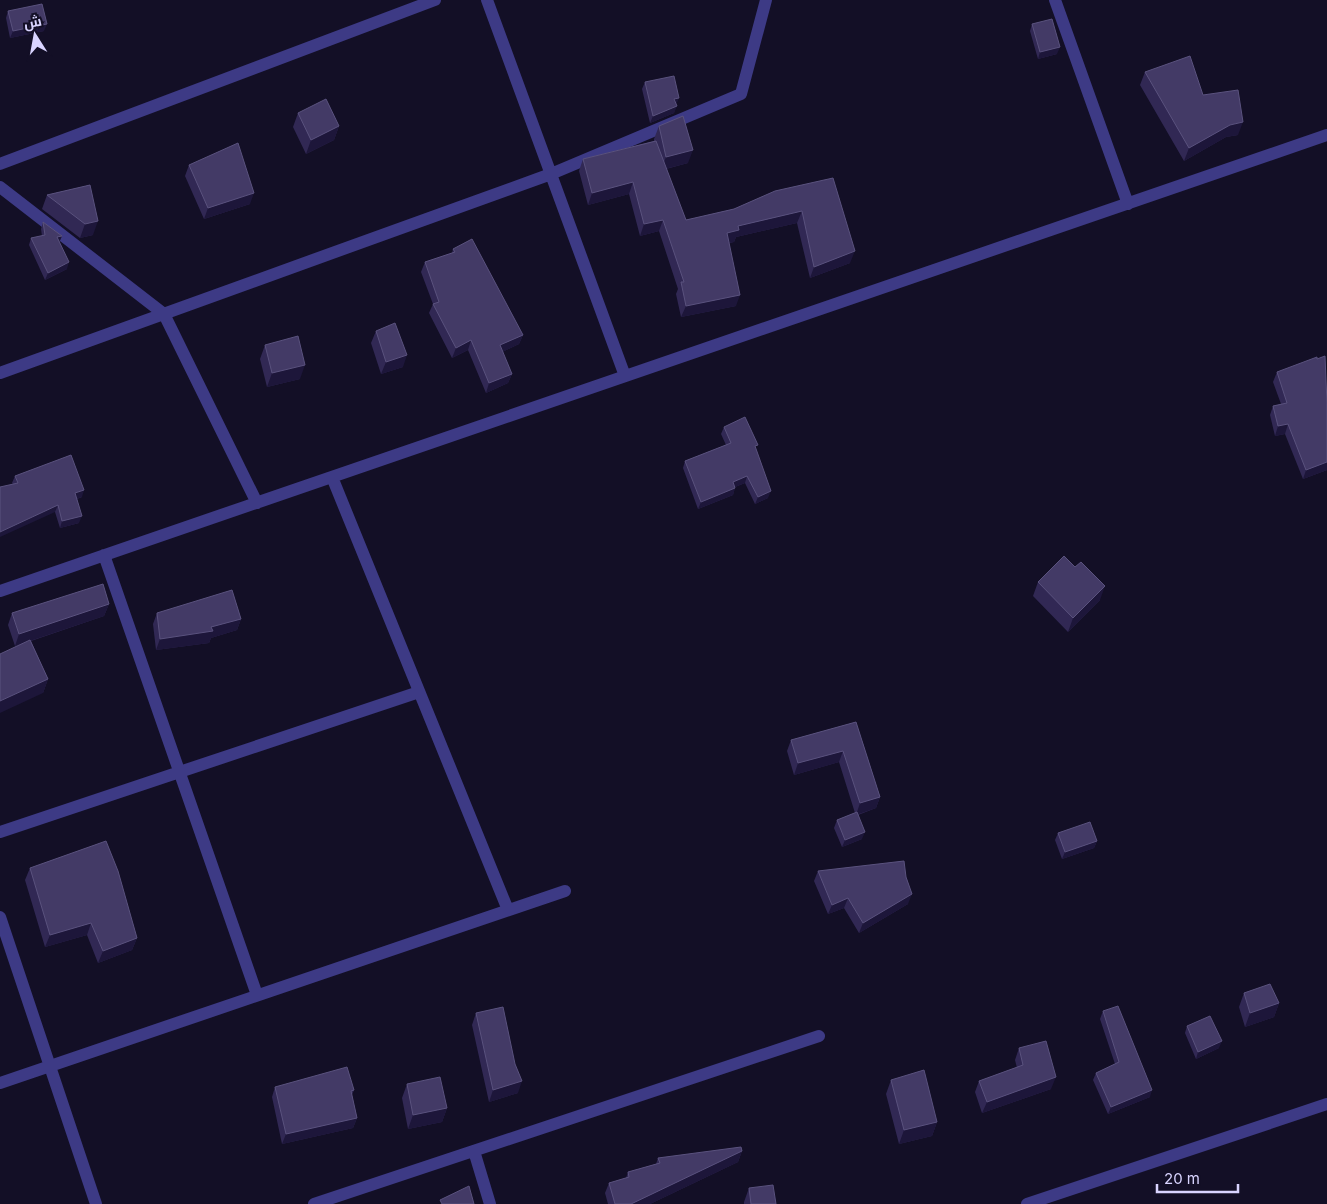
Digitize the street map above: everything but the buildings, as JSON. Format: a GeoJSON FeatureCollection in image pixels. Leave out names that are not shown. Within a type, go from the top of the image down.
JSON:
{"type":"FeatureCollection","features":[{"type":"Feature","properties":{"kind":"street"},"geometry":{"type":"LineString","coordinates":[[0,164],[435,0]]}},
{"type":"Feature","properties":{"kind":"street"},"geometry":{"type":"LineString","coordinates":[[487,0],[625,376]]}},
{"type":"Feature","properties":{"kind":"street"},"geometry":{"type":"LineString","coordinates":[[0,373],[551,174],[741,94],[766,0]]}},
{"type":"Feature","properties":{"kind":"street"},"geometry":{"type":"LineString","coordinates":[[1055,0],[1128,204]]}},
{"type":"Feature","properties":{"kind":"street"},"geometry":{"type":"LineString","coordinates":[[0,591],[1327,135]]}},
{"type":"Feature","properties":{"kind":"street"},"geometry":{"type":"LineString","coordinates":[[0,187],[164,314],[256,503]]}},
{"type":"Feature","properties":{"kind":"street"},"geometry":{"type":"LineString","coordinates":[[332,477],[508,910]]}},
{"type":"Feature","properties":{"kind":"street"},"geometry":{"type":"LineString","coordinates":[[104,555],[257,996]]}},
{"type":"Feature","properties":{"kind":"street"},"geometry":{"type":"LineString","coordinates":[[0,832],[420,692]]}},
{"type":"Feature","properties":{"kind":"street"},"geometry":{"type":"LineString","coordinates":[[0,1082],[565,891]]}},
{"type":"Feature","properties":{"kind":"street"},"geometry":{"type":"LineString","coordinates":[[0,917],[96,1204]]}},
{"type":"Feature","properties":{"kind":"street"},"geometry":{"type":"LineString","coordinates":[[314,1204],[819,1036]]}},
{"type":"Feature","properties":{"kind":"street"},"geometry":{"type":"LineString","coordinates":[[1026,1204],[1327,1104]]}},
{"type":"Feature","properties":{"kind":"street"},"geometry":{"type":"LineString","coordinates":[[474,1151],[490,1204]]}}]}
